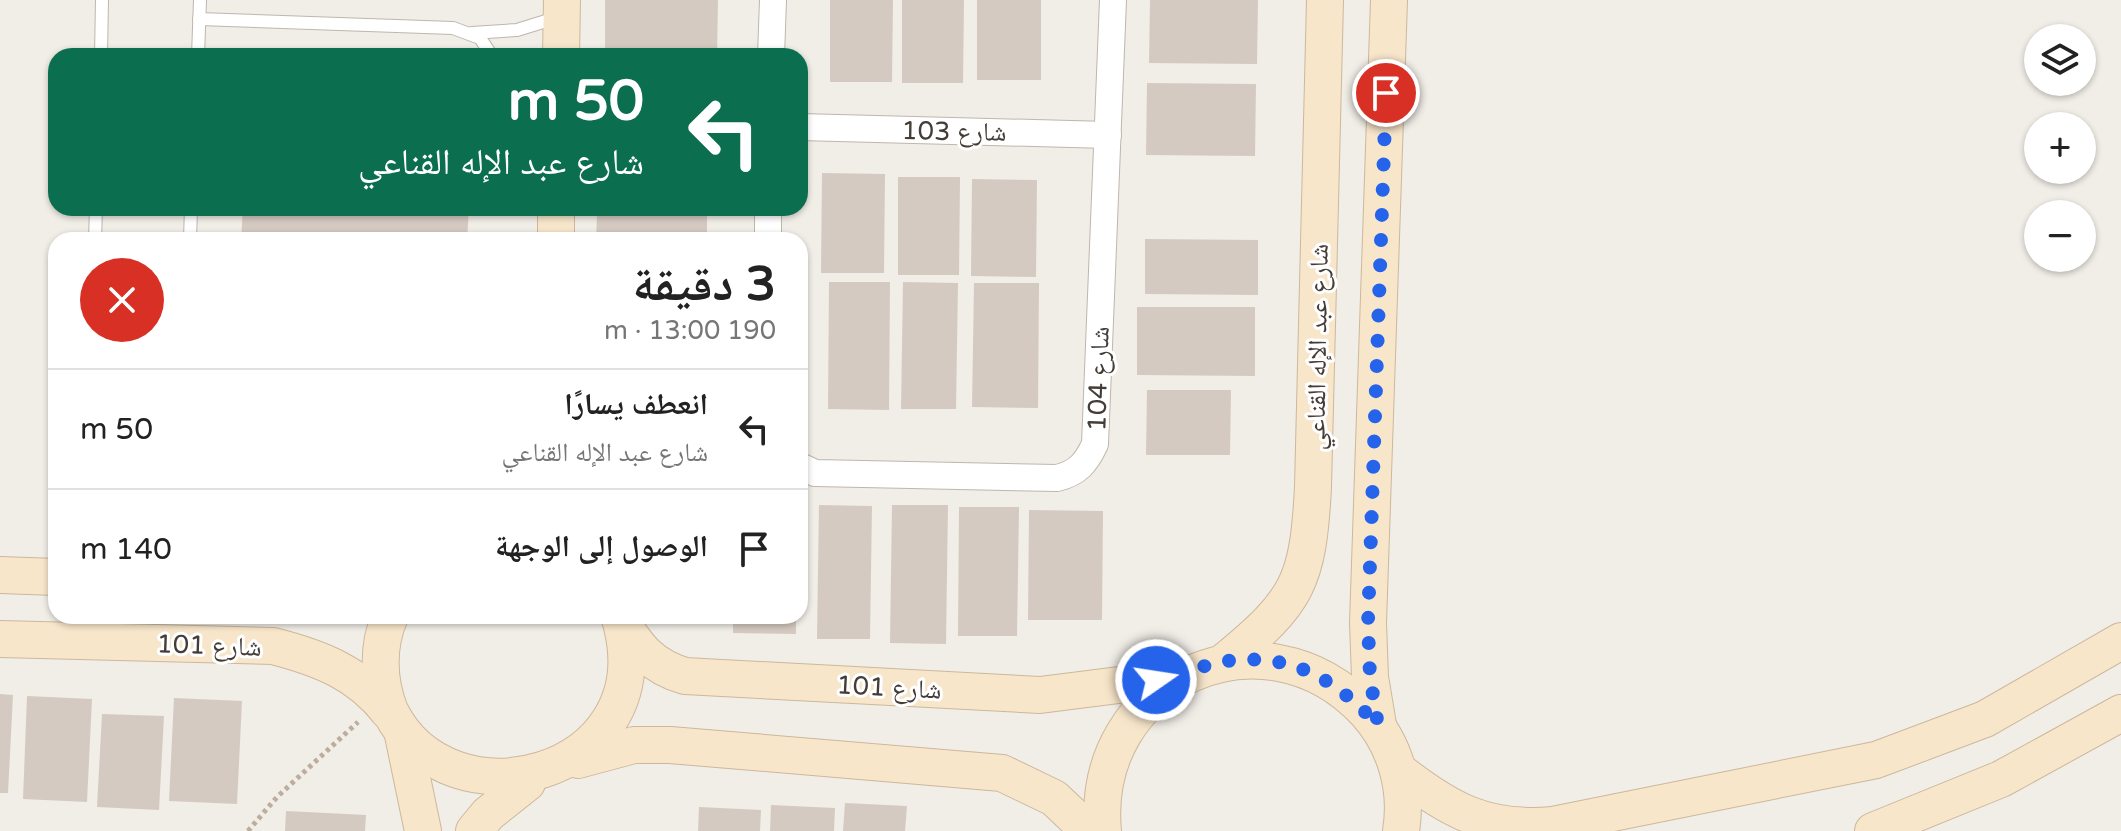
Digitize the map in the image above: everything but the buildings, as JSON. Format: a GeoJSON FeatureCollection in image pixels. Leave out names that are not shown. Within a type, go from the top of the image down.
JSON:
{"type":"FeatureCollection","features":[{"type":"Feature","properties":{"kind":"main road","name":"شارع عبد الإله القناعي"},"geometry":{"type":"LineString","coordinates":[[1225,661],[1275,620],[1295,591],[1306,562],[1313,487],[1325,0]]}},
{"type":"Feature","properties":{"kind":"main road"},"geometry":{"type":"LineString","coordinates":[[1389,0],[1368,623],[1370,677],[1378,725],[1399,771],[1404,814],[1401,831]]}},
{"type":"Feature","properties":{"kind":"main road"},"geometry":{"type":"LineString","coordinates":[[561,48],[562,8]]}},
{"type":"Feature","properties":{"kind":"main road"},"geometry":{"type":"LineString","coordinates":[[0,575],[48,577]]}},
{"type":"Feature","properties":{"kind":"main road"},"geometry":{"type":"LineString","coordinates":[[388,624],[380,662],[381,682],[423,831]]}},
{"type":"Feature","properties":{"kind":"main road"},"geometry":{"type":"LineString","coordinates":[[578,760],[608,727],[625,686],[626,653],[620,624]]}},
{"type":"Feature","properties":{"kind":"main road","name":"شارع 101"},"geometry":{"type":"LineString","coordinates":[[623,624],[646,659],[665,670],[685,676],[1040,695],[1182,677]]}},
{"type":"Feature","properties":{"kind":"main road","name":"شارع 101"},"geometry":{"type":"LineString","coordinates":[[0,639],[273,646],[329,663],[355,677],[427,759],[457,777],[492,785],[527,783]]}},
{"type":"Feature","properties":{"kind":"main road"},"geometry":{"type":"LineString","coordinates":[[1399,771],[1458,812],[1491,825],[1521,831],[1876,760],[1985,719],[2121,641]]}},
{"type":"Feature","properties":{"kind":"main road"},"geometry":{"type":"LineString","coordinates":[[1103,831],[1101,806],[1108,767],[1124,731],[1149,700],[1182,677],[1225,661],[1269,660],[1311,671],[1348,693],[1378,725]]}},
{"type":"Feature","properties":{"kind":"main road"},"geometry":{"type":"LineString","coordinates":[[1873,831],[2001,779],[2121,713]]}},
{"type":"Feature","properties":{"kind":"main road"},"geometry":{"type":"LineString","coordinates":[[474,831],[488,814],[527,783],[549,777],[578,760],[634,745],[670,745],[1002,773],[1054,798],[1089,831]]}},
{"type":"Feature","properties":{"kind":"street"},"geometry":{"type":"LineString","coordinates":[[771,48],[773,0]]}},
{"type":"Feature","properties":{"kind":"street","name":"شارع 104"},"geometry":{"type":"LineString","coordinates":[[808,470],[815,473],[1057,478],[1080,469],[1095,444],[1113,0]]}},
{"type":"Feature","properties":{"kind":"street","name":"شارع 103"},"geometry":{"type":"LineString","coordinates":[[808,127],[1108,135]]}},
{"type":"Feature","properties":{"kind":"lane"},"geometry":{"type":"LineString","coordinates":[[101,48],[102,0]]}},
{"type":"Feature","properties":{"kind":"lane"},"geometry":{"type":"LineString","coordinates":[[198,48],[200,0]]}},
{"type":"Feature","properties":{"kind":"lane"},"geometry":{"type":"LineString","coordinates":[[199,19],[453,28],[472,33],[517,30],[562,8]]}},
{"type":"Feature","properties":{"kind":"lane"},"geometry":{"type":"LineString","coordinates":[[472,33],[489,48]]}},
{"type":"Feature","properties":{"kind":"path"},"geometry":{"type":"LineString","coordinates":[[248,831],[277,797],[392,718]]}},
{"type":"Feature","properties":{"kind":"route"},"geometry":{"type":"LineString","coordinates":[[1156,680],[1182,677],[1225,661],[1269,660],[1311,671],[1348,693],[1378,725],[1370,677],[1368,623],[1386,93]]}}]}
